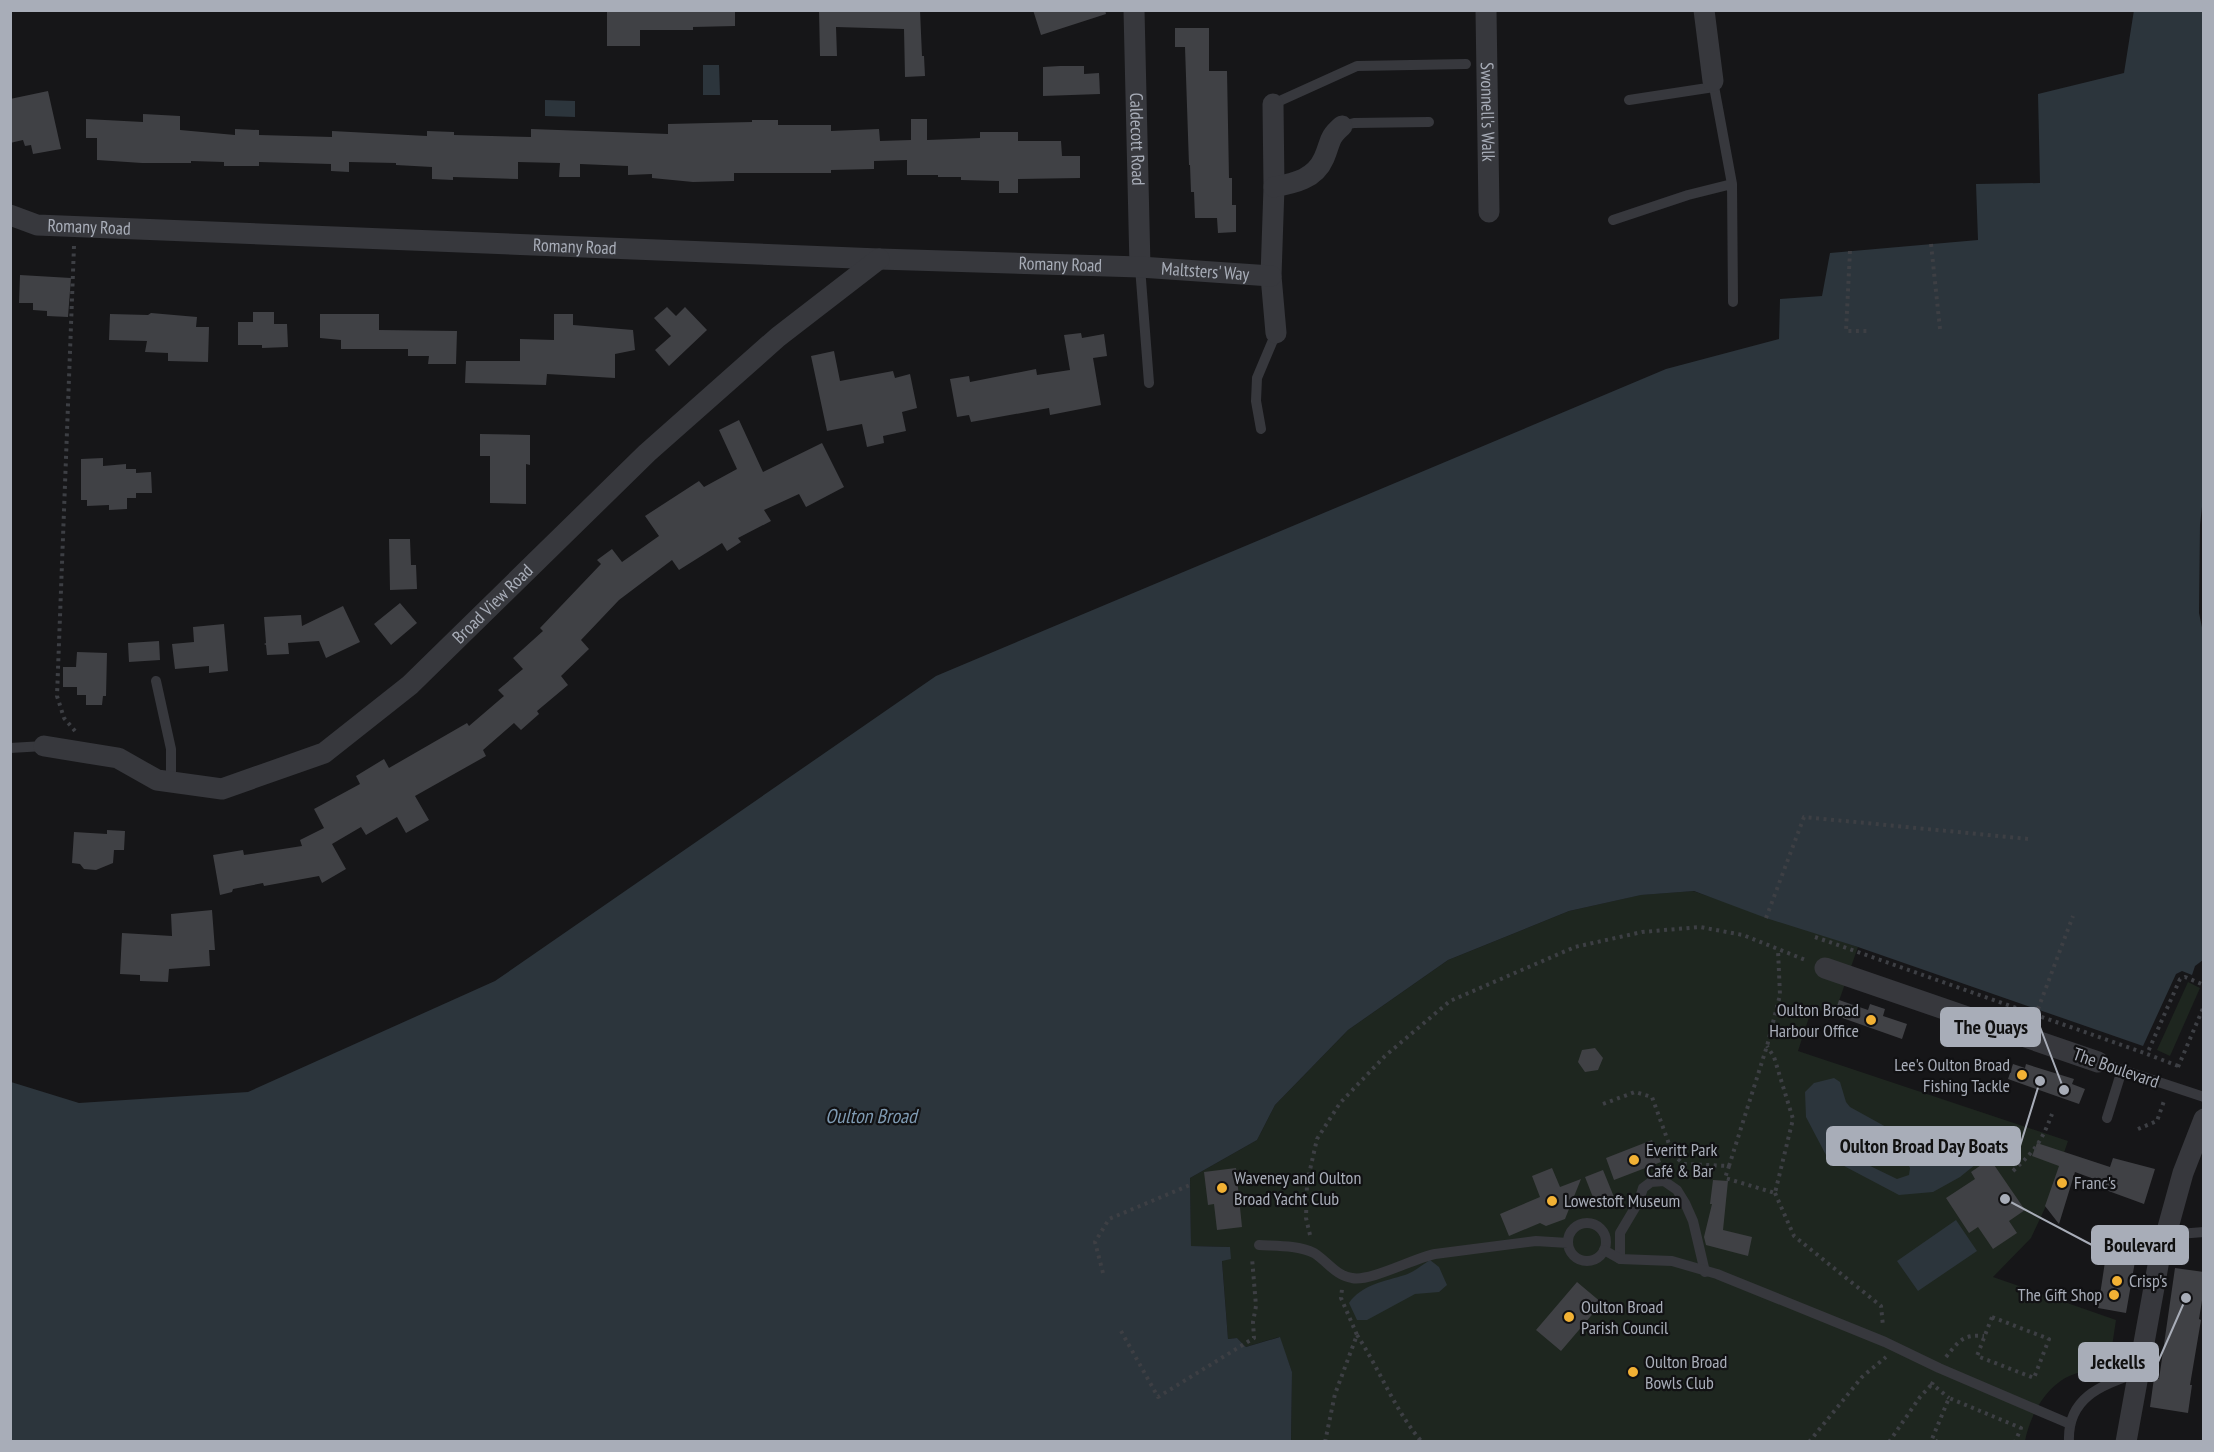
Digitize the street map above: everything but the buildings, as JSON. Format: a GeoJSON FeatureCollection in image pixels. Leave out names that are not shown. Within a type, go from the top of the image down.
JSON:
{"type":"FeatureCollection","features":[{"type":"Feature","properties":{"kind":"street","name":"Caldecott Road"},"geometry":{"type":"LineString","coordinates":[[1134,10],[1140,267]]}},
{"type":"Feature","properties":{"kind":"street","name":"Swonnell's Walk"},"geometry":{"type":"LineString","coordinates":[[1486,10],[1489,213]]}},
{"type":"Feature","properties":{"kind":"street"},"geometry":{"type":"LineString","coordinates":[[1704,10],[1713,84]]}},
{"type":"Feature","properties":{"kind":"street","name":"Maltsters' Way"},"geometry":{"type":"LineString","coordinates":[[1273,104],[1274,187],[1270,276],[1276,333]]}},
{"type":"Feature","properties":{"kind":"street"},"geometry":{"type":"LineString","coordinates":[[1274,187],[1296,183],[1316,172],[1324,159],[1332,135],[1342,126]]}},
{"type":"Feature","properties":{"kind":"street","name":"Romany Road"},"geometry":{"type":"LineString","coordinates":[[10,215],[37,225],[75,227],[879,259],[1140,267]]}},
{"type":"Feature","properties":{"kind":"street","name":"Broad View Road"},"geometry":{"type":"LineString","coordinates":[[44,746],[118,758],[157,780],[222,789],[324,753],[410,684],[656,445],[778,337],[879,259]]}},
{"type":"Feature","properties":{"kind":"street","name":"Maltsters' Way"},"geometry":{"type":"LineString","coordinates":[[1140,267],[1270,276]]}},
{"type":"Feature","properties":{"kind":"street","name":"The Boulevard"},"geometry":{"type":"LineString","coordinates":[[1825,968],[2098,1062]]}},
{"type":"Feature","properties":{"kind":"street"},"geometry":{"type":"LineString","coordinates":[[2126,1442],[2153,1289],[2166,1235],[2183,1173],[2204,1119]]}},
{"type":"Feature","properties":{"kind":"lane"},"geometry":{"type":"LineString","coordinates":[[1273,104],[1357,66],[1466,64]]}},
{"type":"Feature","properties":{"kind":"lane"},"geometry":{"type":"LineString","coordinates":[[1629,100],[1713,84],[1732,184],[1733,302]]}},
{"type":"Feature","properties":{"kind":"lane"},"geometry":{"type":"LineString","coordinates":[[1342,126],[1354,123],[1429,122]]}},
{"type":"Feature","properties":{"kind":"lane"},"geometry":{"type":"LineString","coordinates":[[1613,220],[1688,195],[1732,184]]}},
{"type":"Feature","properties":{"kind":"lane"},"geometry":{"type":"LineString","coordinates":[[1140,267],[1149,383]]}},
{"type":"Feature","properties":{"kind":"lane"},"geometry":{"type":"LineString","coordinates":[[1261,429],[1256,401],[1257,378],[1276,333]]}},
{"type":"Feature","properties":{"kind":"lane"},"geometry":{"type":"LineString","coordinates":[[156,681],[171,749],[171,783]]}},
{"type":"Feature","properties":{"kind":"lane"},"geometry":{"type":"LineString","coordinates":[[10,748],[44,746]]}},
{"type":"Feature","properties":{"kind":"lane","name":"The Boulevard"},"geometry":{"type":"LineString","coordinates":[[2098,1062],[2204,1097]]}},
{"type":"Feature","properties":{"kind":"lane"},"geometry":{"type":"LineString","coordinates":[[2107,1118],[2122,1070]]}},
{"type":"Feature","properties":{"kind":"lane"},"geometry":{"type":"LineString","coordinates":[[1620,1259],[1620,1233],[1639,1201],[1643,1188],[1650,1182],[1664,1181],[1677,1190],[1685,1203],[1693,1221],[1705,1272]]}},
{"type":"Feature","properties":{"kind":"lane"},"geometry":{"type":"LineString","coordinates":[[1582,1224],[1594,1224],[1603,1232],[1606,1244],[1596,1259],[1583,1261],[1572,1255],[1568,1243],[1569,1236],[1576,1227],[1582,1224]]}},
{"type":"Feature","properties":{"kind":"lane"},"geometry":{"type":"LineString","coordinates":[[2166,1235],[2204,1232]]}},
{"type":"Feature","properties":{"kind":"lane"},"geometry":{"type":"LineString","coordinates":[[1259,1245],[1296,1248],[1314,1254],[1342,1276],[1354,1279],[1371,1276],[1421,1257],[1436,1254],[1536,1241],[1568,1243]]}},
{"type":"Feature","properties":{"kind":"lane"},"geometry":{"type":"LineString","coordinates":[[1604,1250],[1620,1259],[1672,1261],[1717,1274],[1885,1342],[1938,1368],[2070,1424]]}},
{"type":"Feature","properties":{"kind":"lane"},"geometry":{"type":"LineString","coordinates":[[2069,1442],[2070,1424],[2078,1405],[2087,1396],[2103,1385],[2139,1372]]}},
{"type":"Feature","properties":{"kind":"path"},"geometry":{"type":"LineString","coordinates":[[75,227],[57,696],[64,718],[92,753]]}},
{"type":"Feature","properties":{"kind":"path"},"geometry":{"type":"LineString","coordinates":[[1931,244],[1940,329]]}},
{"type":"Feature","properties":{"kind":"path"},"geometry":{"type":"LineString","coordinates":[[1850,251],[1846,331],[1868,331]]}},
{"type":"Feature","properties":{"kind":"path"},"geometry":{"type":"LineString","coordinates":[[1766,918],[1804,817],[2029,839]]}},
{"type":"Feature","properties":{"kind":"path"},"geometry":{"type":"LineString","coordinates":[[2038,1009],[2073,916]]}},
{"type":"Feature","properties":{"kind":"path"},"geometry":{"type":"LineString","coordinates":[[1314,1254],[1306,1218],[1307,1183],[1317,1139],[1340,1102],[1385,1056],[1450,1001],[1575,947],[1642,932],[1700,927],[1743,935],[1825,968]]}},
{"type":"Feature","properties":{"kind":"path"},"geometry":{"type":"LineString","coordinates":[[1815,937],[2178,1066]]}},
{"type":"Feature","properties":{"kind":"path"},"geometry":{"type":"LineString","coordinates":[[1775,1193],[1725,1178],[1767,1046],[1780,995],[1778,950]]}},
{"type":"Feature","properties":{"kind":"path"},"geometry":{"type":"LineString","coordinates":[[2147,1054],[2180,979],[2185,977],[2204,985]]}},
{"type":"Feature","properties":{"kind":"path"},"geometry":{"type":"LineString","coordinates":[[2138,1128],[2157,1121],[2204,1006]]}},
{"type":"Feature","properties":{"kind":"path"},"geometry":{"type":"LineString","coordinates":[[1767,1046],[1774,1057],[1792,1119],[1775,1193],[1794,1236],[1881,1306],[1885,1342]]}},
{"type":"Feature","properties":{"kind":"path"},"geometry":{"type":"LineString","coordinates":[[1603,1104],[1635,1092],[1652,1097],[1673,1155],[1684,1164],[1728,1166]]}},
{"type":"Feature","properties":{"kind":"path"},"geometry":{"type":"LineString","coordinates":[[2013,1171],[2043,1139],[2052,1114]]}},
{"type":"Feature","properties":{"kind":"path"},"geometry":{"type":"LineString","coordinates":[[1103,1273],[1095,1242],[1109,1219],[1190,1185]]}},
{"type":"Feature","properties":{"kind":"path"},"geometry":{"type":"LineString","coordinates":[[1121,1331],[1158,1397],[1254,1338],[1253,1323],[1256,1306],[1252,1256]]}},
{"type":"Feature","properties":{"kind":"path"},"geometry":{"type":"LineString","coordinates":[[1341,1298],[1357,1335],[1374,1360],[1409,1428],[1422,1442]]}},
{"type":"Feature","properties":{"kind":"path"},"geometry":{"type":"LineString","coordinates":[[1992,1317],[2049,1339],[2034,1378],[1977,1356],[1984,1336],[1992,1317]]}},
{"type":"Feature","properties":{"kind":"path"},"geometry":{"type":"LineString","coordinates":[[1325,1442],[1335,1394],[1357,1335]]}},
{"type":"Feature","properties":{"kind":"path"},"geometry":{"type":"LineString","coordinates":[[1956,1345],[1963,1338],[1972,1335],[1984,1336]]}},
{"type":"Feature","properties":{"kind":"path"},"geometry":{"type":"LineString","coordinates":[[1809,1442],[1862,1377],[1899,1348]]}},
{"type":"Feature","properties":{"kind":"path"},"geometry":{"type":"LineString","coordinates":[[1889,1442],[1920,1397],[1932,1384]]}},
{"type":"Feature","properties":{"kind":"path"},"geometry":{"type":"LineString","coordinates":[[1938,1442],[1932,1439],[1949,1398],[2021,1428],[2016,1442]]}},
{"type":"Feature","properties":{"kind":"shaded area"},"geometry":{"type":"Polygon","coordinates":[[[1693,891],[1858,947],[1834,1015],[1812,1008],[1798,1051],[2068,1141],[2046,1206],[2031,1238],[1993,1277],[2116,1320],[2108,1373],[2089,1371],[2076,1373],[2055,1386],[2046,1395],[2032,1417],[2025,1441],[1291,1441],[1292,1372],[1279,1337],[1246,1347],[1237,1338],[1228,1339],[1222,1260],[1229,1247],[1191,1246],[1190,1178],[1257,1140],[1275,1105],[1348,1030],[1448,960],[1569,911],[1640,895],[1693,891]]]}},
{"type":"Feature","properties":{"kind":"shaded area"},"geometry":{"type":"Polygon","coordinates":[[[2188,982],[2200,988],[2170,1056],[2157,1050],[2188,982]]]}},
{"type":"Feature","properties":{"kind":"water","name":"Oulton Broad"},"geometry":{"type":"Polygon","coordinates":[[[2134,10],[2204,11],[2204,489],[2200,525],[2199,613],[2204,637],[2203,960],[2195,966],[2192,975],[2182,971],[2176,974],[2143,1046],[1858,947],[1766,918],[1694,891],[1641,895],[1569,911],[1448,960],[1348,1030],[1275,1105],[1257,1140],[1190,1178],[1191,1246],[1230,1247],[1231,1259],[1222,1261],[1228,1339],[1237,1338],[1246,1347],[1280,1337],[1292,1372],[1291,1441],[11,1441],[11,1082],[79,1103],[248,1092],[495,981],[936,676],[1666,369],[1779,339],[1780,299],[1822,296],[1830,253],[1978,240],[1976,184],[2040,183],[2038,94],[2124,73],[2134,10]]]}},
{"type":"Feature","properties":{"kind":"water"},"geometry":{"type":"Polygon","coordinates":[[[703,65],[719,65],[720,95],[703,95],[703,65]]]}},
{"type":"Feature","properties":{"kind":"water"},"geometry":{"type":"Polygon","coordinates":[[[545,100],[575,101],[575,117],[545,116],[545,100]]]}},
{"type":"Feature","properties":{"kind":"water"},"geometry":{"type":"Polygon","coordinates":[[[1834,1078],[1840,1082],[1846,1102],[1850,1107],[1888,1128],[1969,1143],[1976,1148],[1981,1160],[1960,1177],[1933,1192],[1899,1195],[1827,1157],[1806,1117],[1805,1092],[1814,1083],[1834,1078]],[[1871,1143],[1861,1144],[1857,1152],[1864,1163],[1897,1179],[1909,1175],[1910,1168],[1906,1160],[1871,1143]]]}},
{"type":"Feature","properties":{"kind":"water"},"geometry":{"type":"Polygon","coordinates":[[[1956,1220],[1977,1251],[1918,1291],[1897,1261],[1956,1220]]]}},
{"type":"Feature","properties":{"kind":"water"},"geometry":{"type":"Polygon","coordinates":[[[1430,1260],[1439,1267],[1447,1285],[1439,1292],[1415,1294],[1367,1320],[1357,1320],[1349,1303],[1360,1292],[1374,1284],[1408,1274],[1430,1260]]]}},
{"type":"Feature","properties":{"kind":"place","name":"Oulton Broad Harbour Office"},"geometry":{"type":"Point","coordinates":[1871,1020]}},
{"type":"Feature","properties":{"kind":"place","name":"Lee's Oulton Broad Fishing Tackle"},"geometry":{"type":"Point","coordinates":[2022,1075]}},
{"type":"Feature","properties":{"kind":"place","name":"Oulton Broad Day Boats"},"geometry":{"type":"Point","coordinates":[2040,1081]}},
{"type":"Feature","properties":{"kind":"place","name":"The Quays"},"geometry":{"type":"Point","coordinates":[2064,1090]}},
{"type":"Feature","properties":{"kind":"place","name":"Everitt Park Café & Bar"},"geometry":{"type":"Point","coordinates":[1634,1160]}},
{"type":"Feature","properties":{"kind":"place","name":"Franc's"},"geometry":{"type":"Point","coordinates":[2062,1183]}},
{"type":"Feature","properties":{"kind":"place","name":"Waveney and Oulton Broad Yacht Club"},"geometry":{"type":"Point","coordinates":[1222,1188]}},
{"type":"Feature","properties":{"kind":"place","name":"Boulevard"},"geometry":{"type":"Point","coordinates":[2005,1199]}},
{"type":"Feature","properties":{"kind":"place","name":"Lowestoft Museum"},"geometry":{"type":"Point","coordinates":[1552,1201]}},
{"type":"Feature","properties":{"kind":"place","name":"Crisp's"},"geometry":{"type":"Point","coordinates":[2117,1281]}},
{"type":"Feature","properties":{"kind":"place","name":"The Gift Shop"},"geometry":{"type":"Point","coordinates":[2114,1295]}},
{"type":"Feature","properties":{"kind":"place","name":"Jeckells"},"geometry":{"type":"Point","coordinates":[2186,1298]}},
{"type":"Feature","properties":{"kind":"place","name":"Oulton Broad Parish Council"},"geometry":{"type":"Point","coordinates":[1569,1317]}},
{"type":"Feature","properties":{"kind":"place","name":"Oulton Broad Bowls Club"},"geometry":{"type":"Point","coordinates":[1633,1372]}}]}
